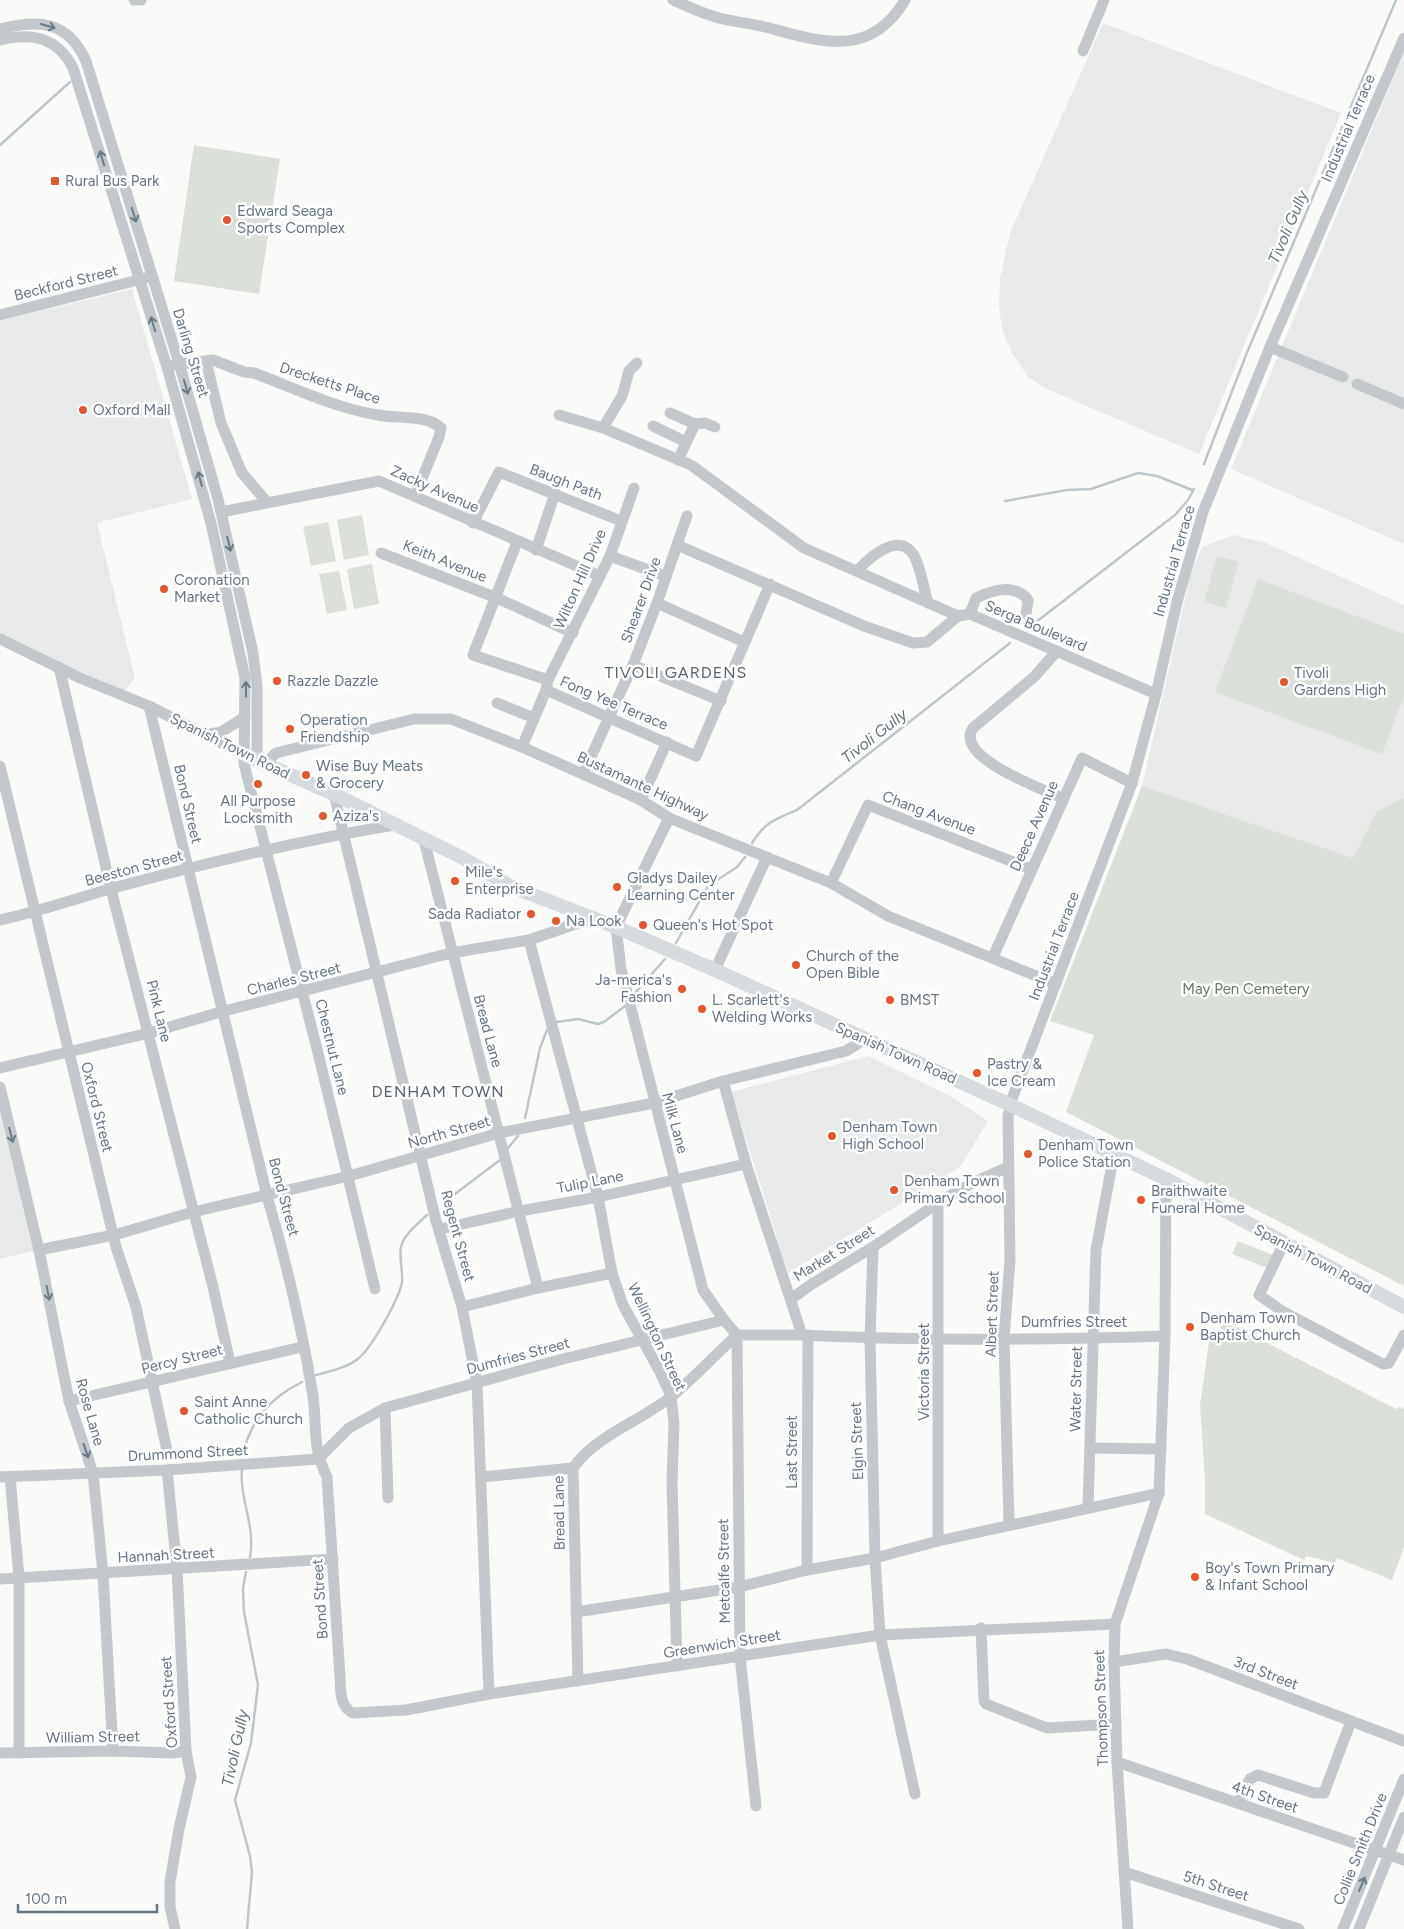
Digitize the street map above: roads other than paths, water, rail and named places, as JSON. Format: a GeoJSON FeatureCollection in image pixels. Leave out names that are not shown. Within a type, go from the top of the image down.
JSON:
{"type":"FeatureCollection","features":[{"type":"Feature","properties":{"kind":"main road","name":"Spanish Town Road"},"geometry":{"type":"LineString","coordinates":[[256,760],[334,794],[463,858],[510,886],[616,927],[715,970],[1114,1154],[1166,1179],[1404,1307]]}},
{"type":"Feature","properties":{"kind":"street"},"geometry":{"type":"LineString","coordinates":[[134,0],[141,0]]}},
{"type":"Feature","properties":{"kind":"street"},"geometry":{"type":"LineString","coordinates":[[673,0],[716,17],[741,21],[820,41],[839,43],[872,34],[887,24],[905,0]]}},
{"type":"Feature","properties":{"kind":"street"},"geometry":{"type":"LineString","coordinates":[[1083,51],[1104,0]]}},
{"type":"Feature","properties":{"kind":"street","name":"Darling Street"},"geometry":{"type":"LineString","coordinates":[[0,29],[38,23],[53,26],[67,35],[81,51],[101,108],[179,364],[221,512],[256,674],[256,760]]}},
{"type":"Feature","properties":{"kind":"street"},"geometry":{"type":"LineString","coordinates":[[0,40],[18,35],[30,36],[50,42],[61,50],[73,68],[88,112],[101,108]]}},
{"type":"Feature","properties":{"kind":"street","name":"Industrial Terrace"},"geometry":{"type":"LineString","coordinates":[[1011,1106],[1132,782],[1156,694],[1177,602],[1203,512],[1270,346],[1404,38]]}},
{"type":"Feature","properties":{"kind":"street","name":"Darling Street"},"geometry":{"type":"LineString","coordinates":[[88,112],[167,367],[212,523],[240,646],[245,678],[246,717],[256,760]]}},
{"type":"Feature","properties":{"kind":"street","name":"Beckford Street"},"geometry":{"type":"LineString","coordinates":[[0,315],[152,276]]}},
{"type":"Feature","properties":{"kind":"street"},"geometry":{"type":"LineString","coordinates":[[1270,346],[1342,377]]}},
{"type":"Feature","properties":{"kind":"street","name":"Drecketts Place"},"geometry":{"type":"LineString","coordinates":[[167,367],[213,360],[244,372],[254,373],[335,404],[368,413],[437,424],[441,428],[439,437],[415,496]]}},
{"type":"Feature","properties":{"kind":"street"},"geometry":{"type":"LineString","coordinates":[[206,361],[221,423],[242,473],[267,502]]}},
{"type":"Feature","properties":{"kind":"street"},"geometry":{"type":"LineString","coordinates":[[603,428],[622,396],[629,371],[637,363]]}},
{"type":"Feature","properties":{"kind":"street"},"geometry":{"type":"LineString","coordinates":[[1357,384],[1404,404]]}},
{"type":"Feature","properties":{"kind":"street"},"geometry":{"type":"LineString","coordinates":[[670,414],[695,424],[705,423],[716,427]]}},
{"type":"Feature","properties":{"kind":"street"},"geometry":{"type":"LineString","coordinates":[[559,415],[603,428],[678,460],[710,477],[804,548],[958,616],[927,642],[919,644],[864,626],[677,545]]}},
{"type":"Feature","properties":{"kind":"street"},"geometry":{"type":"LineString","coordinates":[[678,460],[695,424]]}},
{"type":"Feature","properties":{"kind":"street"},"geometry":{"type":"LineString","coordinates":[[653,426],[686,442]]}},
{"type":"Feature","properties":{"kind":"street","name":"Baugh Path"},"geometry":{"type":"LineString","coordinates":[[473,523],[499,472],[621,520]]}},
{"type":"Feature","properties":{"kind":"street","name":"Zacky Avenue"},"geometry":{"type":"LineString","coordinates":[[221,512],[360,485],[372,480],[379,481],[517,542],[600,576]]}},
{"type":"Feature","properties":{"kind":"street","name":"Wilton Hill Drive"},"geometry":{"type":"LineString","coordinates":[[522,747],[547,685],[610,556],[621,520],[634,488]]}},
{"type":"Feature","properties":{"kind":"street"},"geometry":{"type":"LineString","coordinates":[[536,550],[555,493]]}},
{"type":"Feature","properties":{"kind":"street","name":"Shearer Drive"},"geometry":{"type":"LineString","coordinates":[[583,774],[633,665],[657,603],[686,516]]}},
{"type":"Feature","properties":{"kind":"street"},"geometry":{"type":"LineString","coordinates":[[497,598],[517,542]]}},
{"type":"Feature","properties":{"kind":"street"},"geometry":{"type":"LineString","coordinates":[[857,571],[878,551],[891,546],[905,547],[913,554],[928,603]]}},
{"type":"Feature","properties":{"kind":"street","name":"Keith Avenue"},"geometry":{"type":"LineString","coordinates":[[381,553],[497,598],[572,633]]}},
{"type":"Feature","properties":{"kind":"street"},"geometry":{"type":"LineString","coordinates":[[610,556],[665,576]]}},
{"type":"Feature","properties":{"kind":"street"},"geometry":{"type":"LineString","coordinates":[[633,665],[721,701],[744,642],[770,584]]}},
{"type":"Feature","properties":{"kind":"street"},"geometry":{"type":"LineString","coordinates":[[970,614],[976,598],[987,593],[1010,589],[1024,594],[1028,600],[1026,614]]}},
{"type":"Feature","properties":{"kind":"street","name":"Fong Yee Terrace"},"geometry":{"type":"LineString","coordinates":[[497,598],[473,655],[547,685],[608,719],[667,742],[696,756],[721,701]]}},
{"type":"Feature","properties":{"kind":"street"},"geometry":{"type":"LineString","coordinates":[[657,603],[744,642]]}},
{"type":"Feature","properties":{"kind":"street","name":"Serga Boulevard"},"geometry":{"type":"LineString","coordinates":[[958,616],[970,614],[1156,694]]}},
{"type":"Feature","properties":{"kind":"street","name":"Spanish Town Road"},"geometry":{"type":"LineString","coordinates":[[0,639],[80,678],[149,706],[256,760]]}},
{"type":"Feature","properties":{"kind":"street"},"geometry":{"type":"LineString","coordinates":[[1057,651],[1034,677],[968,734],[969,740],[978,754],[1001,770],[1062,798]]}},
{"type":"Feature","properties":{"kind":"street","name":"Pink Lane"},"geometry":{"type":"LineString","coordinates":[[59,667],[230,1363]]}},
{"type":"Feature","properties":{"kind":"street"},"geometry":{"type":"LineString","coordinates":[[497,703],[534,718]]}},
{"type":"Feature","properties":{"kind":"street","name":"Bond Street"},"geometry":{"type":"LineString","coordinates":[[149,706],[224,1011],[267,1196],[288,1269],[313,1396],[318,1459],[327,1477],[342,1703]]}},
{"type":"Feature","properties":{"kind":"street"},"geometry":{"type":"LineString","coordinates":[[205,735],[221,732],[246,717]]}},
{"type":"Feature","properties":{"kind":"street","name":"Bustamante Highway"},"geometry":{"type":"LineString","coordinates":[[256,760],[276,753],[414,719],[451,719],[522,747],[641,800],[669,818],[831,883],[888,916],[1056,984]]}},
{"type":"Feature","properties":{"kind":"street"},"geometry":{"type":"LineString","coordinates":[[641,800],[667,742]]}},
{"type":"Feature","properties":{"kind":"street","name":"Deece Avenue"},"geometry":{"type":"LineString","coordinates":[[993,957],[1062,798],[1082,758],[1132,782]]}},
{"type":"Feature","properties":{"kind":"street","name":"Chestnut Lane"},"geometry":{"type":"LineString","coordinates":[[256,760],[244,764],[268,851],[349,1176],[375,1289]]}},
{"type":"Feature","properties":{"kind":"street","name":"Oxford Street"},"geometry":{"type":"LineString","coordinates":[[0,766],[68,1052],[114,1234],[136,1307],[154,1381],[168,1455]]}},
{"type":"Feature","properties":{"kind":"street","name":"Regent Street"},"geometry":{"type":"LineString","coordinates":[[334,794],[440,1230],[462,1307],[478,1383],[489,1694]]}},
{"type":"Feature","properties":{"kind":"street","name":"Chang Avenue"},"geometry":{"type":"LineString","coordinates":[[831,883],[868,805],[1031,869]]}},
{"type":"Feature","properties":{"kind":"street"},"geometry":{"type":"LineString","coordinates":[[616,927],[669,818]]}},
{"type":"Feature","properties":{"kind":"street","name":"Beeston Street"},"geometry":{"type":"LineString","coordinates":[[0,920],[188,869],[343,833],[394,825]]}},
{"type":"Feature","properties":{"kind":"street","name":"Bread Lane"},"geometry":{"type":"LineString","coordinates":[[424,840],[451,953],[520,1211],[538,1288]]}},
{"type":"Feature","properties":{"kind":"street"},"geometry":{"type":"LineString","coordinates":[[715,970],[767,857]]}},
{"type":"Feature","properties":{"kind":"street","name":"Charles Street"},"geometry":{"type":"LineString","coordinates":[[0,1068],[149,1033],[224,1011],[378,974],[451,953],[529,940],[594,918]]}},
{"type":"Feature","properties":{"kind":"street","name":"Milk Lane"},"geometry":{"type":"LineString","coordinates":[[616,927],[621,969],[703,1290],[724,1320]]}},
{"type":"Feature","properties":{"kind":"street","name":"Wellington Street"},"geometry":{"type":"LineString","coordinates":[[529,940],[598,1197],[612,1273],[623,1305],[659,1370],[671,1396],[674,1422],[672,1482],[677,1666]]}},
{"type":"Feature","properties":{"kind":"street","name":"North Street"},"geometry":{"type":"LineString","coordinates":[[39,1250],[114,1234],[193,1212],[349,1176],[499,1133],[578,1119],[654,1102],[723,1081],[846,1051],[865,1039]]}},
{"type":"Feature","properties":{"kind":"street"},"geometry":{"type":"LineString","coordinates":[[723,1081],[746,1164],[791,1299]]}},
{"type":"Feature","properties":{"kind":"street","name":"Rose Lane"},"geometry":{"type":"LineString","coordinates":[[0,1087],[39,1250],[69,1401],[94,1473],[113,1751]]}},
{"type":"Feature","properties":{"kind":"street","name":"Albert Street"},"geometry":{"type":"LineString","coordinates":[[1009,1524],[1004,1338],[1010,1260],[1008,1116],[1011,1106]]}},
{"type":"Feature","properties":{"kind":"street","name":"Water Street"},"geometry":{"type":"LineString","coordinates":[[1088,1507],[1096,1250],[1114,1154]]}},
{"type":"Feature","properties":{"kind":"street","name":"Tulip Lane"},"geometry":{"type":"LineString","coordinates":[[440,1230],[520,1211],[598,1197],[746,1164]]}},
{"type":"Feature","properties":{"kind":"street","name":"Market Street"},"geometry":{"type":"LineString","coordinates":[[805,1335],[791,1299],[938,1203],[970,1184],[1008,1168]]}},
{"type":"Feature","properties":{"kind":"street","name":"Thompson Street"},"geometry":{"type":"LineString","coordinates":[[1128,1929],[1117,1762],[1114,1662],[1115,1624],[1159,1493],[1165,1336],[1166,1179]]}},
{"type":"Feature","properties":{"kind":"street","name":"Victoria Street"},"geometry":{"type":"LineString","coordinates":[[938,1203],[940,1340],[938,1541]]}},
{"type":"Feature","properties":{"kind":"street"},"geometry":{"type":"LineString","coordinates":[[1284,1243],[1258,1296],[1282,1311],[1383,1364],[1389,1363],[1404,1335]]}},
{"type":"Feature","properties":{"kind":"street","name":"Elgin Street"},"geometry":{"type":"LineString","coordinates":[[873,1247],[870,1339],[875,1558],[880,1635],[915,1794]]}},
{"type":"Feature","properties":{"kind":"street"},"geometry":{"type":"LineString","coordinates":[[462,1307],[538,1288],[612,1273]]}},
{"type":"Feature","properties":{"kind":"street"},"geometry":{"type":"LineString","coordinates":[[724,1320],[737,1335]]}},
{"type":"Feature","properties":{"kind":"street","name":"Dumfries Street"},"geometry":{"type":"LineString","coordinates":[[318,1459],[349,1428],[384,1408],[559,1360],[724,1320]]}},
{"type":"Feature","properties":{"kind":"street"},"geometry":{"type":"LineString","coordinates":[[671,1396],[737,1335],[805,1335]]}},
{"type":"Feature","properties":{"kind":"street","name":"Metcalfe Street"},"geometry":{"type":"LineString","coordinates":[[737,1335],[740,1656],[756,1806]]}},
{"type":"Feature","properties":{"kind":"street","name":"Dumfries Street"},"geometry":{"type":"LineString","coordinates":[[805,1335],[870,1339],[940,1340],[1165,1336]]}},
{"type":"Feature","properties":{"kind":"street","name":"Last Street"},"geometry":{"type":"LineString","coordinates":[[805,1335],[807,1570]]}},
{"type":"Feature","properties":{"kind":"street","name":"Percy Street"},"geometry":{"type":"LineString","coordinates":[[69,1401],[302,1346]]}},
{"type":"Feature","properties":{"kind":"street","name":"Bread Lane"},"geometry":{"type":"LineString","coordinates":[[578,1681],[573,1468],[580,1458],[606,1438],[671,1396]]}},
{"type":"Feature","properties":{"kind":"street"},"geometry":{"type":"LineString","coordinates":[[384,1408],[388,1498]]}},
{"type":"Feature","properties":{"kind":"street"},"geometry":{"type":"LineString","coordinates":[[1090,1448],[1161,1449]]}},
{"type":"Feature","properties":{"kind":"street","name":"Drummond Street"},"geometry":{"type":"LineString","coordinates":[[5,1477],[166,1470],[318,1459]]}},
{"type":"Feature","properties":{"kind":"street"},"geometry":{"type":"LineString","coordinates":[[481,1477],[573,1468]]}},
{"type":"Feature","properties":{"kind":"street","name":"Oxford Street"},"geometry":{"type":"LineString","coordinates":[[166,1470],[177,1569],[186,1751],[191,1777],[179,1829],[170,1882],[170,1907],[175,1929]]}},
{"type":"Feature","properties":{"kind":"street"},"geometry":{"type":"LineString","coordinates":[[5,1477],[19,1577],[20,1753]]}},
{"type":"Feature","properties":{"kind":"street"},"geometry":{"type":"LineString","coordinates":[[576,1612],[739,1587],[807,1570],[875,1558],[1009,1524],[1159,1493]]}},
{"type":"Feature","properties":{"kind":"street","name":"Hannah Street"},"geometry":{"type":"LineString","coordinates":[[0,1579],[333,1559]]}},
{"type":"Feature","properties":{"kind":"street","name":"Greenwich Street"},"geometry":{"type":"LineString","coordinates":[[342,1703],[345,1709],[352,1713],[406,1710],[489,1694],[880,1635],[982,1628],[1115,1624]]}},
{"type":"Feature","properties":{"kind":"street"},"geometry":{"type":"LineString","coordinates":[[982,1628],[984,1701],[986,1704],[1047,1728],[1116,1724]]}},
{"type":"Feature","properties":{"kind":"street","name":"3rd Street"},"geometry":{"type":"LineString","coordinates":[[1114,1662],[1166,1654],[1187,1659],[1404,1741]]}},
{"type":"Feature","properties":{"kind":"street"},"geometry":{"type":"LineString","coordinates":[[1238,1803],[1250,1780],[1258,1776],[1314,1793],[1324,1792],[1351,1721]]}},
{"type":"Feature","properties":{"kind":"street","name":"William Street"},"geometry":{"type":"LineString","coordinates":[[0,1752],[113,1751],[172,1753],[186,1751]]}},
{"type":"Feature","properties":{"kind":"street","name":"4th Street"},"geometry":{"type":"LineString","coordinates":[[1117,1762],[1404,1860]]}},
{"type":"Feature","properties":{"kind":"street","name":"Collie Smith Drive"},"geometry":{"type":"LineString","coordinates":[[1343,1929],[1404,1779]]}},
{"type":"Feature","properties":{"kind":"street","name":"Collie Smith Drive"},"geometry":{"type":"LineString","coordinates":[[1359,1929],[1404,1818]]}},
{"type":"Feature","properties":{"kind":"street","name":"5th Street"},"geometry":{"type":"LineString","coordinates":[[1124,1872],[1268,1924],[1298,1929]]}},
{"type":"Feature","properties":{"kind":"waterway","name":"Tivoli Gully"},"geometry":{"type":"LineString","coordinates":[[1204,464],[1246,355],[1396,0]]}},
{"type":"Feature","properties":{"kind":"waterway"},"geometry":{"type":"LineString","coordinates":[[0,145],[70,82]]}},
{"type":"Feature","properties":{"kind":"waterway"},"geometry":{"type":"LineString","coordinates":[[1005,501],[1067,490],[1091,489],[1138,473],[1157,476],[1192,490]]}},
{"type":"Feature","properties":{"kind":"waterway","name":"Tivoli Gully"},"geometry":{"type":"LineString","coordinates":[[1027,629],[1175,515],[1188,500],[1194,489]]}},
{"type":"Feature","properties":{"kind":"waterway","name":"Tivoli Gully"},"geometry":{"type":"LineString","coordinates":[[752,843],[766,826],[776,819],[797,810],[1010,643]]}},
{"type":"Feature","properties":{"kind":"waterway","name":"Tivoli Gully"},"geometry":{"type":"LineString","coordinates":[[676,943],[708,886],[737,867],[745,857]]}},
{"type":"Feature","properties":{"kind":"waterway","name":"Tivoli Gully"},"geometry":{"type":"LineString","coordinates":[[635,993],[665,959]]}},
{"type":"Feature","properties":{"kind":"waterway","name":"Tivoli Gully"},"geometry":{"type":"LineString","coordinates":[[557,1022],[578,1019],[598,1024],[604,1022],[625,1006]]}},
{"type":"Feature","properties":{"kind":"waterway","name":"Tivoli Gully"},"geometry":{"type":"LineString","coordinates":[[525,1118],[540,1048],[547,1030]]}},
{"type":"Feature","properties":{"kind":"waterway","name":"Tivoli Gully"},"geometry":{"type":"LineString","coordinates":[[508,1148],[518,1136]]}},
{"type":"Feature","properties":{"kind":"waterway","name":"Tivoli Gully"},"geometry":{"type":"LineString","coordinates":[[443,1203],[500,1160]]}},
{"type":"Feature","properties":{"kind":"waterway","name":"Tivoli Gully"},"geometry":{"type":"LineString","coordinates":[[316,1375],[339,1369],[359,1358],[378,1334],[400,1290],[402,1282],[400,1255],[402,1243],[427,1215]]}},
{"type":"Feature","properties":{"kind":"waterway","name":"Tivoli Gully"},"geometry":{"type":"LineString","coordinates":[[242,1456],[256,1421],[263,1412],[280,1395],[302,1382]]}},
{"type":"Feature","properties":{"kind":"waterway","name":"Tivoli Gully"},"geometry":{"type":"LineString","coordinates":[[242,1469],[243,1491],[251,1535],[250,1557]]}},
{"type":"Feature","properties":{"kind":"waterway","name":"Tivoli Gully"},"geometry":{"type":"LineString","coordinates":[[246,1572],[243,1588],[244,1612],[258,1685],[251,1743],[235,1800],[250,1856],[252,1872],[247,1929]]}},
{"type":"Feature","properties":{"kind":"place","name":"Rural Bus Park"},"geometry":{"type":"Point","coordinates":[55,181]}},
{"type":"Feature","properties":{"kind":"place","name":"Edward Seaga Sports Complex"},"geometry":{"type":"Point","coordinates":[227,220]}},
{"type":"Feature","properties":{"kind":"place","name":"Oxford Mall"},"geometry":{"type":"Point","coordinates":[83,410]}},
{"type":"Feature","properties":{"kind":"place","name":"Coronation Market"},"geometry":{"type":"Point","coordinates":[164,589]}},
{"type":"Feature","properties":{"kind":"place","name":"Razzle Dazzle"},"geometry":{"type":"Point","coordinates":[277,681]}},
{"type":"Feature","properties":{"kind":"place","name":"Tivoli Gardens High"},"geometry":{"type":"Point","coordinates":[1284,682]}},
{"type":"Feature","properties":{"kind":"place","name":"Operation Friendship"},"geometry":{"type":"Point","coordinates":[290,729]}},
{"type":"Feature","properties":{"kind":"place","name":"Wise Buy Meats & Grocery"},"geometry":{"type":"Point","coordinates":[306,775]}},
{"type":"Feature","properties":{"kind":"place","name":"All Purpose Locksmith"},"geometry":{"type":"Point","coordinates":[258,784]}},
{"type":"Feature","properties":{"kind":"place","name":"Aziza's"},"geometry":{"type":"Point","coordinates":[323,816]}},
{"type":"Feature","properties":{"kind":"place","name":"Mile's Enterprise"},"geometry":{"type":"Point","coordinates":[455,881]}},
{"type":"Feature","properties":{"kind":"place","name":"Gladys Dailey Learning Center"},"geometry":{"type":"Point","coordinates":[617,887]}},
{"type":"Feature","properties":{"kind":"place","name":"Sada Radiator"},"geometry":{"type":"Point","coordinates":[531,914]}},
{"type":"Feature","properties":{"kind":"place","name":"Na Look"},"geometry":{"type":"Point","coordinates":[556,921]}},
{"type":"Feature","properties":{"kind":"place","name":"Queen's Hot Spot"},"geometry":{"type":"Point","coordinates":[643,925]}},
{"type":"Feature","properties":{"kind":"place","name":"Church of the Open Bible"},"geometry":{"type":"Point","coordinates":[796,965]}},
{"type":"Feature","properties":{"kind":"place","name":"Ja-merica's Fashion"},"geometry":{"type":"Point","coordinates":[682,989]}},
{"type":"Feature","properties":{"kind":"place","name":"BMST"},"geometry":{"type":"Point","coordinates":[890,1000]}},
{"type":"Feature","properties":{"kind":"place","name":"L. Scarlett's Welding Works"},"geometry":{"type":"Point","coordinates":[702,1009]}},
{"type":"Feature","properties":{"kind":"place","name":"Pastry & Ice Cream"},"geometry":{"type":"Point","coordinates":[977,1073]}},
{"type":"Feature","properties":{"kind":"place","name":"Denham Town High School"},"geometry":{"type":"Point","coordinates":[832,1136]}},
{"type":"Feature","properties":{"kind":"place","name":"Denham Town Police Station"},"geometry":{"type":"Point","coordinates":[1028,1154]}},
{"type":"Feature","properties":{"kind":"place","name":"Denham Town Primary School"},"geometry":{"type":"Point","coordinates":[894,1190]}},
{"type":"Feature","properties":{"kind":"place","name":"Braithwaite Funeral Home"},"geometry":{"type":"Point","coordinates":[1141,1200]}},
{"type":"Feature","properties":{"kind":"place","name":"Denham Town Baptist Church"},"geometry":{"type":"Point","coordinates":[1190,1327]}},
{"type":"Feature","properties":{"kind":"place","name":"Saint Anne Catholic Church"},"geometry":{"type":"Point","coordinates":[184,1411]}},
{"type":"Feature","properties":{"kind":"place","name":"Boy's Town Primary & Infant School"},"geometry":{"type":"Point","coordinates":[1195,1577]}},
{"type":"Feature","properties":{"kind":"district","name":"TIVOLI GARDENS"},"geometry":{"type":"Point","coordinates":[676,672]}},
{"type":"Feature","properties":{"kind":"district","name":"DENHAM TOWN"},"geometry":{"type":"Point","coordinates":[438,1091]}},
{"type":"Feature","properties":{"kind":"park label","name":"May Pen Cemetery"},"geometry":{"type":"Point","coordinates":[1246,989]}}]}
